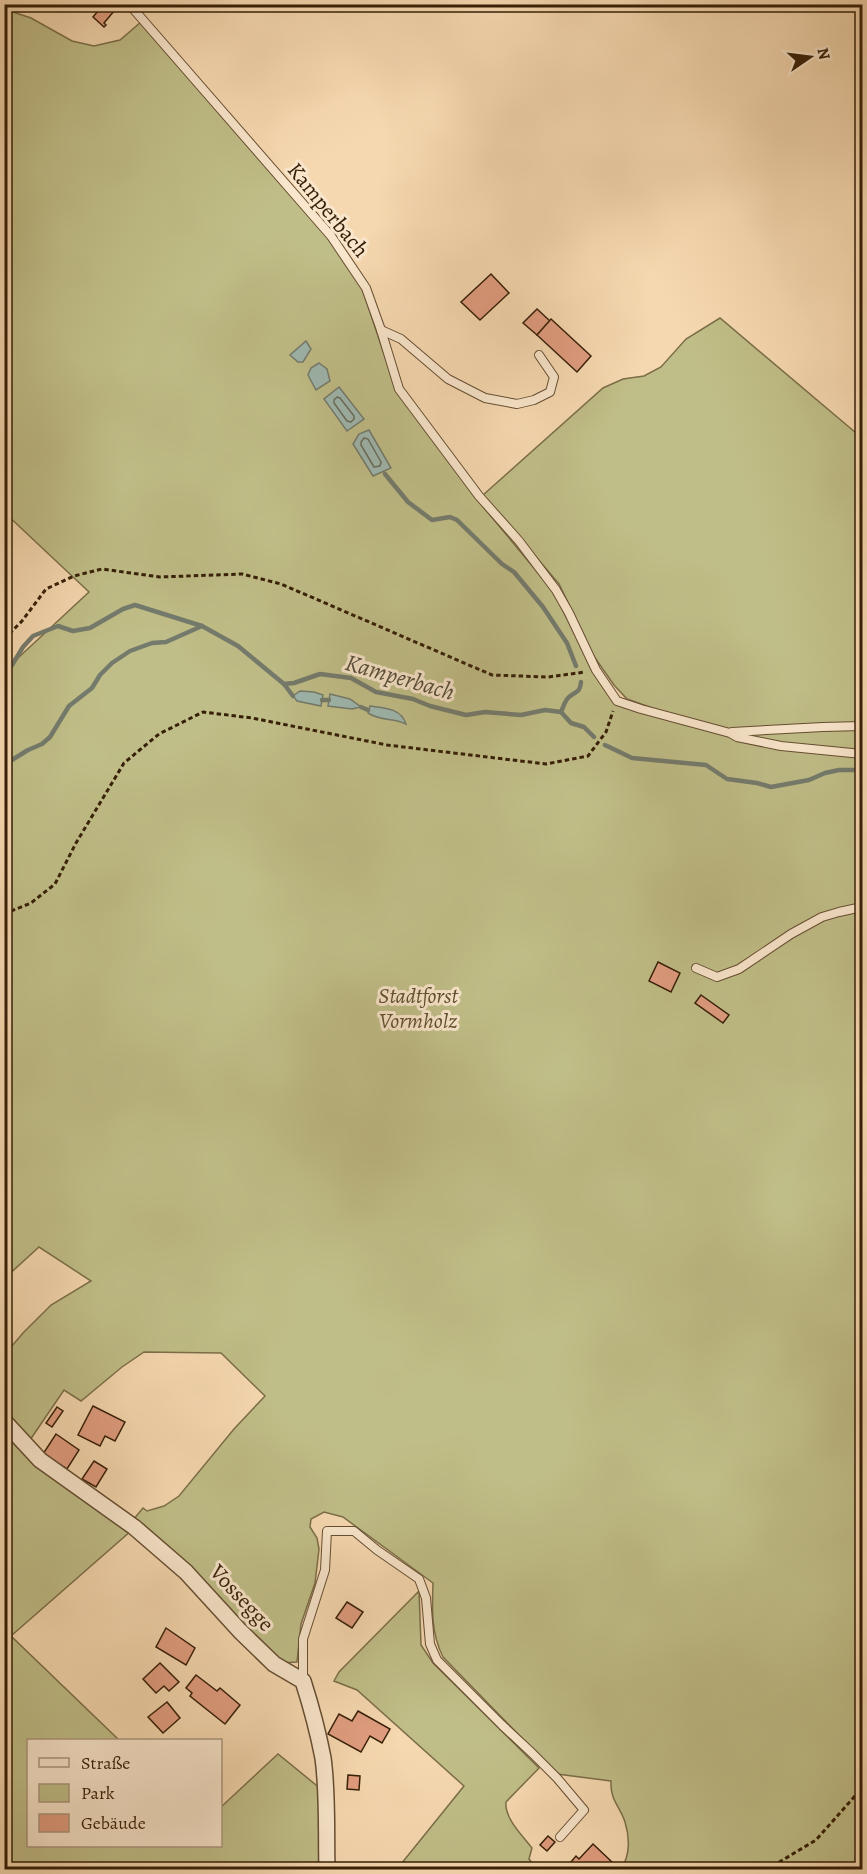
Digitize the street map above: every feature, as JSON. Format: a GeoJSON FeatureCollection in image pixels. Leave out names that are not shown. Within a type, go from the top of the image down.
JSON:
{"type":"FeatureCollection","features":[{"type":"Feature","properties":{"kind":"street","name":"Vossegge"},"geometry":{"type":"LineString","coordinates":[[4,1421],[40,1460],[134,1527],[186,1572],[274,1664],[303,1681]]}},
{"type":"Feature","properties":{"kind":"street"},"geometry":{"type":"LineString","coordinates":[[303,1681],[323,1758],[327,1869]]}},
{"type":"Feature","properties":{"kind":"lane","name":"Kamperbach"},"geometry":{"type":"LineString","coordinates":[[129,4],[331,236],[366,288],[399,389],[478,496],[519,542],[556,590],[596,670],[617,701]]}},
{"type":"Feature","properties":{"kind":"lane"},"geometry":{"type":"LineString","coordinates":[[381,330],[401,339],[448,380],[485,399],[517,404],[534,400],[550,392],[554,376],[539,355]]}},
{"type":"Feature","properties":{"kind":"lane"},"geometry":{"type":"LineString","coordinates":[[617,701],[730,733],[737,737],[781,746],[862,754]]}},
{"type":"Feature","properties":{"kind":"lane"},"geometry":{"type":"LineString","coordinates":[[730,733],[823,726],[862,726]]}},
{"type":"Feature","properties":{"kind":"lane"},"geometry":{"type":"LineString","coordinates":[[696,968],[717,977],[739,969],[822,917],[862,907]]}},
{"type":"Feature","properties":{"kind":"lane"},"geometry":{"type":"LineString","coordinates":[[303,1681],[303,1639],[325,1570],[327,1531],[354,1531],[419,1579],[426,1598],[430,1644],[437,1660],[549,1770],[584,1810],[560,1837]]}},
{"type":"Feature","properties":{"kind":"path"},"geometry":{"type":"LineString","coordinates":[[4,639],[22,621],[46,589],[74,576],[102,569],[160,577],[242,574],[281,585],[492,675],[548,677],[596,670]]}},
{"type":"Feature","properties":{"kind":"path"},"geometry":{"type":"LineString","coordinates":[[4,914],[31,903],[55,884],[76,843],[124,763],[159,734],[203,712],[252,718],[387,745],[546,765],[588,756],[606,732],[617,701]]}},
{"type":"Feature","properties":{"kind":"path"},"geometry":{"type":"LineString","coordinates":[[766,1869],[816,1840],[862,1788]]}},
{"type":"Feature","properties":{"kind":"green space","name":"Stadtforst Vormholz"},"geometry":{"type":"Polygon","coordinates":[[[4,9],[31,18],[72,41],[94,46],[120,40],[141,22],[321,228],[361,285],[396,390],[475,497],[553,591],[595,674],[617,704],[655,709],[627,699],[614,685],[593,655],[559,584],[483,495],[603,388],[623,379],[644,376],[661,367],[686,339],[720,318],[862,438],[862,1869],[621,1869],[628,1853],[628,1834],[623,1816],[612,1794],[611,1781],[557,1774],[443,1657],[434,1630],[433,1583],[343,1517],[324,1512],[311,1519],[310,1527],[317,1538],[319,1549],[315,1583],[301,1624],[297,1662],[281,1663],[133,1520],[143,1508],[147,1511],[164,1506],[179,1496],[234,1429],[265,1396],[221,1353],[144,1352],[81,1401],[64,1390],[30,1440],[5,1415],[5,1354],[51,1305],[91,1281],[39,1247],[5,1278],[5,670],[89,592],[5,513],[4,9]]]}},
{"type":"Feature","properties":{"kind":"green space"},"geometry":{"type":"Polygon","coordinates":[[[4,1428],[132,1530],[11,1636],[118,1739],[27,1739],[27,1847],[222,1847],[222,1806],[278,1754],[321,1789],[323,1869],[5,1869],[4,1428]]]}},
{"type":"Feature","properties":{"kind":"green space"},"geometry":{"type":"Polygon","coordinates":[[[419,1591],[421,1645],[433,1663],[539,1768],[506,1802],[511,1820],[532,1848],[529,1859],[537,1869],[397,1869],[464,1786],[357,1690],[334,1681],[339,1672],[419,1591]]]}},
{"type":"Feature","properties":{"kind":"water"},"geometry":{"type":"Polygon","coordinates":[[[306,341],[311,349],[303,362],[298,362],[290,355],[306,341]]]}},
{"type":"Feature","properties":{"kind":"water"},"geometry":{"type":"Polygon","coordinates":[[[319,363],[327,369],[330,381],[316,390],[308,375],[311,368],[319,363]]]}},
{"type":"Feature","properties":{"kind":"water"},"geometry":{"type":"Polygon","coordinates":[[[339,387],[364,419],[347,431],[324,399],[339,387]]]}},
{"type":"Feature","properties":{"kind":"water"},"geometry":{"type":"Polygon","coordinates":[[[369,430],[391,468],[373,476],[353,444],[359,434],[369,430]]]}},
{"type":"Feature","properties":{"kind":"water"},"geometry":{"type":"Polygon","coordinates":[[[300,691],[323,695],[321,706],[297,701],[293,696],[300,691]]]}},
{"type":"Feature","properties":{"kind":"water"},"geometry":{"type":"Polygon","coordinates":[[[330,694],[350,699],[361,707],[352,709],[328,706],[330,694]]]}},
{"type":"Feature","properties":{"kind":"water"},"geometry":{"type":"Polygon","coordinates":[[[370,706],[396,712],[406,724],[373,716],[368,713],[370,706]]]}},
{"type":"Feature","properties":{"kind":"building"},"geometry":{"type":"Polygon","coordinates":[[[93,4],[120,4],[104,23],[106,25],[104,27],[93,17],[98,11],[92,6],[93,4]]]}},
{"type":"Feature","properties":{"kind":"building"},"geometry":{"type":"Polygon","coordinates":[[[491,274],[509,293],[480,320],[461,302],[491,274]]]}},
{"type":"Feature","properties":{"kind":"building"},"geometry":{"type":"Polygon","coordinates":[[[537,309],[550,321],[537,335],[523,323],[537,309]]]}},
{"type":"Feature","properties":{"kind":"building"},"geometry":{"type":"Polygon","coordinates":[[[551,319],[591,356],[577,372],[537,335],[551,319]]]}},
{"type":"Feature","properties":{"kind":"building"},"geometry":{"type":"Polygon","coordinates":[[[658,962],[680,973],[671,992],[649,981],[658,962]]]}},
{"type":"Feature","properties":{"kind":"building"},"geometry":{"type":"Polygon","coordinates":[[[701,995],[729,1015],[723,1023],[695,1003],[701,995]]]}},
{"type":"Feature","properties":{"kind":"building"},"geometry":{"type":"Polygon","coordinates":[[[93,1406],[125,1422],[115,1441],[105,1436],[100,1446],[78,1435],[93,1406]]]}},
{"type":"Feature","properties":{"kind":"building"},"geometry":{"type":"Polygon","coordinates":[[[57,1407],[63,1411],[52,1427],[46,1423],[57,1407]]]}},
{"type":"Feature","properties":{"kind":"building"},"geometry":{"type":"Polygon","coordinates":[[[56,1434],[79,1450],[67,1469],[43,1454],[56,1434]]]}},
{"type":"Feature","properties":{"kind":"building"},"geometry":{"type":"Polygon","coordinates":[[[94,1461],[107,1469],[96,1487],[82,1479],[94,1461]]]}},
{"type":"Feature","properties":{"kind":"building"},"geometry":{"type":"Polygon","coordinates":[[[347,1602],[363,1612],[352,1628],[336,1618],[347,1602]]]}},
{"type":"Feature","properties":{"kind":"building"},"geometry":{"type":"Polygon","coordinates":[[[166,1628],[195,1648],[186,1665],[156,1647],[166,1628]]]}},
{"type":"Feature","properties":{"kind":"building"},"geometry":{"type":"Polygon","coordinates":[[[160,1663],[179,1682],[169,1691],[164,1686],[156,1693],[143,1679],[160,1663]]]}},
{"type":"Feature","properties":{"kind":"building"},"geometry":{"type":"Polygon","coordinates":[[[196,1675],[217,1691],[220,1688],[240,1705],[225,1724],[190,1696],[192,1693],[186,1688],[196,1675]]]}},
{"type":"Feature","properties":{"kind":"building"},"geometry":{"type":"Polygon","coordinates":[[[167,1702],[180,1718],[163,1733],[148,1717],[167,1702]]]}},
{"type":"Feature","properties":{"kind":"building"},"geometry":{"type":"Polygon","coordinates":[[[358,1711],[390,1729],[382,1743],[370,1736],[361,1752],[328,1734],[339,1714],[352,1721],[358,1711]]]}},
{"type":"Feature","properties":{"kind":"building"},"geometry":{"type":"Polygon","coordinates":[[[348,1775],[360,1776],[359,1790],[347,1789],[348,1775]]]}},
{"type":"Feature","properties":{"kind":"building"},"geometry":{"type":"Polygon","coordinates":[[[548,1836],[555,1842],[547,1851],[540,1845],[548,1836]]]}},
{"type":"Feature","properties":{"kind":"building"},"geometry":{"type":"Polygon","coordinates":[[[593,1844],[612,1862],[605,1870],[564,1870],[576,1856],[579,1859],[593,1844]]]}},
{"type":"Feature","properties":{"kind":"waterway"},"geometry":{"type":"LineString","coordinates":[[385,474],[408,502],[432,520],[450,517],[457,520],[502,564],[514,572],[543,607],[567,643],[576,666]]}},
{"type":"Feature","properties":{"kind":"waterway"},"geometry":{"type":"LineString","coordinates":[[4,678],[23,647],[33,636],[58,626],[73,631],[90,628],[123,609],[135,605],[202,626]]}},
{"type":"Feature","properties":{"kind":"waterway","name":"Kamperbach"},"geometry":{"type":"LineString","coordinates":[[4,765],[42,744],[50,737],[69,706],[92,688],[100,675],[112,663],[130,651],[152,643],[166,642],[202,626],[238,646],[284,684],[320,674],[351,678],[376,692],[413,699],[466,715],[485,712],[521,715],[545,710],[561,712],[571,723],[584,727],[594,737]]}},
{"type":"Feature","properties":{"kind":"waterway"},"geometry":{"type":"LineString","coordinates":[[561,712],[568,698],[579,690],[581,682]]}},
{"type":"Feature","properties":{"kind":"waterway"},"geometry":{"type":"LineString","coordinates":[[284,684],[293,696]]}},
{"type":"Feature","properties":{"kind":"waterway"},"geometry":{"type":"LineString","coordinates":[[322,700],[329,700]]}},
{"type":"Feature","properties":{"kind":"waterway"},"geometry":{"type":"LineString","coordinates":[[361,707],[368,710]]}},
{"type":"Feature","properties":{"kind":"waterway","name":"Kamperbach"},"geometry":{"type":"LineString","coordinates":[[605,745],[632,758],[706,765],[727,779],[771,787],[809,780],[839,770],[862,770]]}}]}
